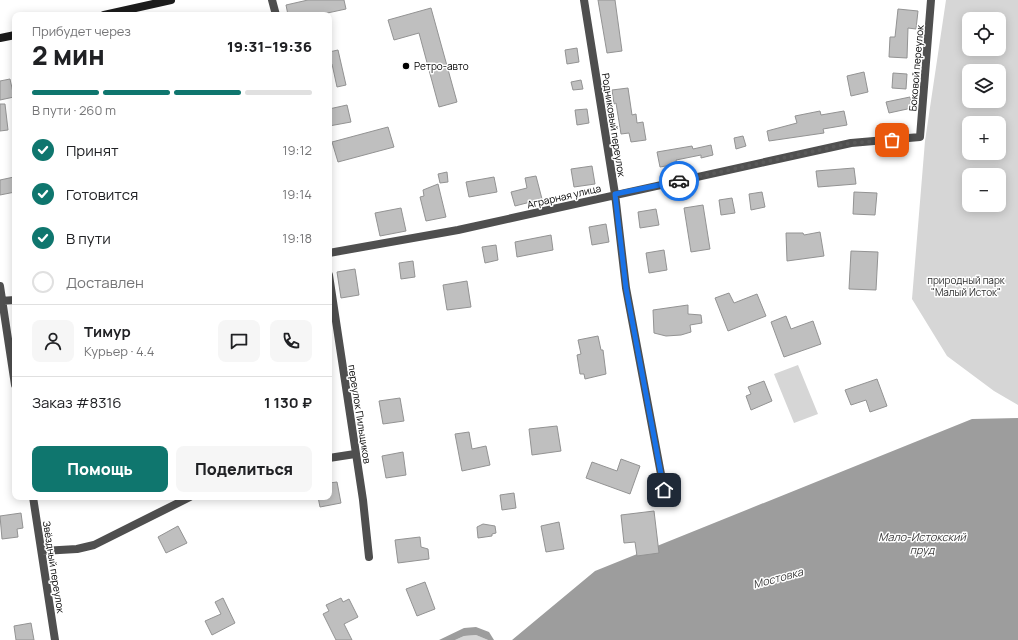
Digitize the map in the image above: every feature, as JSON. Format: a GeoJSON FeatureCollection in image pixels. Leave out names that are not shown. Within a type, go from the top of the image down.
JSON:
{"type":"FeatureCollection","features":[{"type":"Feature","properties":{"kind":"main road"},"geometry":{"type":"LineString","coordinates":[[117,12],[171,0]]}},
{"type":"Feature","properties":{"kind":"main road"},"geometry":{"type":"LineString","coordinates":[[0,38],[12,36]]}},
{"type":"Feature","properties":{"kind":"street"},"geometry":{"type":"LineString","coordinates":[[272,0],[275,12]]}},
{"type":"Feature","properties":{"kind":"street","name":"Родниковый переулок"},"geometry":{"type":"LineString","coordinates":[[584,0],[615,194],[626,288],[664,490]]}},
{"type":"Feature","properties":{"kind":"street","name":"Боковой переулок"},"geometry":{"type":"LineString","coordinates":[[920,137],[931,0]]}},
{"type":"Feature","properties":{"kind":"street","name":"Аграрная улица"},"geometry":{"type":"LineString","coordinates":[[332,252],[458,230],[615,194],[851,143],[920,137]]}},
{"type":"Feature","properties":{"kind":"street"},"geometry":{"type":"LineString","coordinates":[[0,286],[1,301],[12,367]]}},
{"type":"Feature","properties":{"kind":"street","name":"переулок Пильщиков"},"geometry":{"type":"LineString","coordinates":[[332,296],[363,500],[369,557]]}},
{"type":"Feature","properties":{"kind":"street"},"geometry":{"type":"LineString","coordinates":[[1,301],[12,300]]}},
{"type":"Feature","properties":{"kind":"street"},"geometry":{"type":"LineString","coordinates":[[332,458],[355,454]]}},
{"type":"Feature","properties":{"kind":"street","name":"Звёздный переулок"},"geometry":{"type":"LineString","coordinates":[[34,500],[55,640]]}},
{"type":"Feature","properties":{"kind":"street"},"geometry":{"type":"LineString","coordinates":[[42,551],[77,549],[94,545],[184,500]]}},
{"type":"Feature","properties":{"kind":"green space","name":"природный парк \"Малый Исток\""},"geometry":{"type":"Polygon","coordinates":[[[946,0],[1018,0],[1018,405],[994,391],[947,356],[912,299],[925,141],[946,0]]]}},
{"type":"Feature","properties":{"kind":"green space"},"geometry":{"type":"Polygon","coordinates":[[[798,365],[818,414],[794,423],[774,374],[798,365]]]}},
{"type":"Feature","properties":{"kind":"green space"},"geometry":{"type":"Polygon","coordinates":[[[476,635],[488,640],[455,640],[464,636],[476,635]]]}},
{"type":"Feature","properties":{"kind":"water","name":"Мало-Истокский пруд"},"geometry":{"type":"Polygon","coordinates":[[[1018,418],[1018,640],[512,640],[595,571],[972,419],[1018,418]]]}},
{"type":"Feature","properties":{"kind":"water"},"geometry":{"type":"Polygon","coordinates":[[[476,627],[489,632],[494,640],[488,640],[476,635],[464,636],[455,640],[439,640],[464,628],[476,627]]]}},
{"type":"Feature","properties":{"kind":"building"},"geometry":{"type":"Polygon","coordinates":[[[308,0],[344,0],[346,9],[332,12],[287,12],[286,5],[308,0]]]}},
{"type":"Feature","properties":{"kind":"building"},"geometry":{"type":"Polygon","coordinates":[[[598,0],[615,0],[622,51],[607,53],[598,0]]]}},
{"type":"Feature","properties":{"kind":"building"},"geometry":{"type":"Polygon","coordinates":[[[431,8],[457,102],[439,107],[419,33],[394,40],[388,20],[431,8]]]}},
{"type":"Feature","properties":{"kind":"building"},"geometry":{"type":"Polygon","coordinates":[[[898,9],[918,11],[916,29],[908,28],[907,58],[889,57],[890,37],[895,37],[898,9]]]}},
{"type":"Feature","properties":{"kind":"building"},"geometry":{"type":"Polygon","coordinates":[[[577,48],[579,62],[567,64],[565,50],[577,48]]]}},
{"type":"Feature","properties":{"kind":"building"},"geometry":{"type":"Polygon","coordinates":[[[338,50],[346,85],[337,87],[332,64],[332,51],[338,50]]]}},
{"type":"Feature","properties":{"kind":"building"},"geometry":{"type":"Polygon","coordinates":[[[864,72],[868,92],[851,96],[847,76],[864,72]]]}},
{"type":"Feature","properties":{"kind":"building"},"geometry":{"type":"Polygon","coordinates":[[[893,73],[907,74],[906,89],[892,88],[893,73]]]}},
{"type":"Feature","properties":{"kind":"building"},"geometry":{"type":"Polygon","coordinates":[[[10,79],[12,97],[0,100],[0,81],[10,79]]]}},
{"type":"Feature","properties":{"kind":"building"},"geometry":{"type":"Polygon","coordinates":[[[581,80],[583,89],[573,90],[571,82],[581,80]]]}},
{"type":"Feature","properties":{"kind":"building"},"geometry":{"type":"Polygon","coordinates":[[[628,88],[632,115],[636,114],[637,123],[643,122],[646,140],[631,142],[629,133],[621,134],[616,103],[614,104],[612,90],[628,88]]]}},
{"type":"Feature","properties":{"kind":"building"},"geometry":{"type":"Polygon","coordinates":[[[910,97],[912,108],[889,113],[886,102],[910,97]]]}},
{"type":"Feature","properties":{"kind":"building"},"geometry":{"type":"Polygon","coordinates":[[[0,104],[5,104],[8,130],[0,131],[0,104]]]}},
{"type":"Feature","properties":{"kind":"building"},"geometry":{"type":"Polygon","coordinates":[[[347,105],[351,122],[332,125],[332,108],[347,105]]]}},
{"type":"Feature","properties":{"kind":"building"},"geometry":{"type":"Polygon","coordinates":[[[587,109],[589,123],[577,125],[575,110],[587,109]]]}},
{"type":"Feature","properties":{"kind":"building"},"geometry":{"type":"Polygon","coordinates":[[[820,111],[821,115],[844,111],[847,125],[823,129],[824,133],[769,141],[767,131],[797,123],[795,116],[820,111]]]}},
{"type":"Feature","properties":{"kind":"building"},"geometry":{"type":"Polygon","coordinates":[[[388,127],[394,147],[338,162],[332,142],[388,127]]]}},
{"type":"Feature","properties":{"kind":"building"},"geometry":{"type":"Polygon","coordinates":[[[743,136],[746,146],[736,149],[734,138],[743,136]]]}},
{"type":"Feature","properties":{"kind":"building"},"geometry":{"type":"Polygon","coordinates":[[[711,145],[713,155],[701,158],[701,155],[676,160],[677,164],[660,167],[657,152],[692,146],[693,149],[711,145]]]}},
{"type":"Feature","properties":{"kind":"building"},"geometry":{"type":"Polygon","coordinates":[[[592,166],[595,184],[574,187],[571,169],[592,166]]]}},
{"type":"Feature","properties":{"kind":"building"},"geometry":{"type":"Polygon","coordinates":[[[854,168],[856,184],[818,187],[816,171],[854,168]]]}},
{"type":"Feature","properties":{"kind":"building"},"geometry":{"type":"Polygon","coordinates":[[[447,172],[448,182],[440,183],[438,174],[447,172]]]}},
{"type":"Feature","properties":{"kind":"building"},"geometry":{"type":"Polygon","coordinates":[[[536,176],[542,199],[515,206],[511,192],[527,188],[525,178],[536,176]]]}},
{"type":"Feature","properties":{"kind":"building"},"geometry":{"type":"Polygon","coordinates":[[[12,177],[12,193],[0,195],[0,180],[12,177]]]}},
{"type":"Feature","properties":{"kind":"building"},"geometry":{"type":"Polygon","coordinates":[[[494,177],[497,192],[469,197],[466,182],[494,177]]]}},
{"type":"Feature","properties":{"kind":"building"},"geometry":{"type":"Polygon","coordinates":[[[438,184],[446,217],[426,221],[420,197],[424,196],[423,190],[438,184]]]}},
{"type":"Feature","properties":{"kind":"building"},"geometry":{"type":"Polygon","coordinates":[[[762,192],[765,207],[751,210],[749,194],[762,192]]]}},
{"type":"Feature","properties":{"kind":"building"},"geometry":{"type":"Polygon","coordinates":[[[854,192],[877,193],[875,215],[853,214],[854,192]]]}},
{"type":"Feature","properties":{"kind":"building"},"geometry":{"type":"Polygon","coordinates":[[[732,198],[735,213],[721,215],[719,200],[732,198]]]}},
{"type":"Feature","properties":{"kind":"building"},"geometry":{"type":"Polygon","coordinates":[[[703,205],[710,249],[691,252],[684,208],[703,205]]]}},
{"type":"Feature","properties":{"kind":"building"},"geometry":{"type":"Polygon","coordinates":[[[401,208],[406,231],[380,236],[375,213],[401,208]]]}},
{"type":"Feature","properties":{"kind":"building"},"geometry":{"type":"Polygon","coordinates":[[[656,209],[659,225],[640,228],[638,212],[656,209]]]}},
{"type":"Feature","properties":{"kind":"building"},"geometry":{"type":"Polygon","coordinates":[[[606,224],[609,242],[592,245],[589,227],[606,224]]]}},
{"type":"Feature","properties":{"kind":"building"},"geometry":{"type":"Polygon","coordinates":[[[820,232],[824,256],[787,261],[786,233],[803,233],[804,235],[820,232]]]}},
{"type":"Feature","properties":{"kind":"building"},"geometry":{"type":"Polygon","coordinates":[[[551,235],[553,250],[517,257],[515,242],[551,235]]]}},
{"type":"Feature","properties":{"kind":"building"},"geometry":{"type":"Polygon","coordinates":[[[496,245],[498,260],[485,263],[482,247],[496,245]]]}},
{"type":"Feature","properties":{"kind":"building"},"geometry":{"type":"Polygon","coordinates":[[[664,250],[667,270],[649,273],[646,253],[664,250]]]}},
{"type":"Feature","properties":{"kind":"building"},"geometry":{"type":"Polygon","coordinates":[[[851,251],[878,252],[876,290],[849,289],[851,251]]]}},
{"type":"Feature","properties":{"kind":"building"},"geometry":{"type":"Polygon","coordinates":[[[413,261],[415,277],[401,279],[399,263],[413,261]]]}},
{"type":"Feature","properties":{"kind":"building"},"geometry":{"type":"Polygon","coordinates":[[[355,269],[359,295],[341,298],[337,272],[355,269]]]}},
{"type":"Feature","properties":{"kind":"building"},"geometry":{"type":"Polygon","coordinates":[[[467,281],[471,307],[447,310],[443,285],[467,281]]]}},
{"type":"Feature","properties":{"kind":"building"},"geometry":{"type":"Polygon","coordinates":[[[729,293],[734,303],[757,294],[766,316],[728,331],[715,298],[729,293]]]}},
{"type":"Feature","properties":{"kind":"building"},"geometry":{"type":"Polygon","coordinates":[[[688,305],[688,314],[701,315],[702,323],[690,325],[691,332],[681,335],[666,336],[654,333],[653,310],[688,305]]]}},
{"type":"Feature","properties":{"kind":"building"},"geometry":{"type":"Polygon","coordinates":[[[786,316],[791,329],[813,321],[821,344],[784,357],[771,322],[786,316]]]}},
{"type":"Feature","properties":{"kind":"building"},"geometry":{"type":"Polygon","coordinates":[[[598,336],[601,350],[603,350],[606,374],[585,379],[584,374],[580,374],[577,355],[581,354],[578,340],[598,336]]]}},
{"type":"Feature","properties":{"kind":"building"},"geometry":{"type":"Polygon","coordinates":[[[877,379],[887,406],[870,412],[866,400],[851,405],[845,390],[877,379]]]}},
{"type":"Feature","properties":{"kind":"building"},"geometry":{"type":"Polygon","coordinates":[[[764,381],[772,401],[751,410],[746,396],[751,394],[748,387],[764,381]]]}},
{"type":"Feature","properties":{"kind":"building"},"geometry":{"type":"Polygon","coordinates":[[[400,398],[404,421],[383,424],[379,401],[400,398]]]}},
{"type":"Feature","properties":{"kind":"building"},"geometry":{"type":"Polygon","coordinates":[[[557,426],[561,451],[532,455],[529,429],[557,426]]]}},
{"type":"Feature","properties":{"kind":"building"},"geometry":{"type":"Polygon","coordinates":[[[469,432],[472,449],[486,446],[490,465],[462,471],[455,434],[469,432]]]}},
{"type":"Feature","properties":{"kind":"building"},"geometry":{"type":"Polygon","coordinates":[[[403,452],[406,475],[386,478],[382,456],[403,452]]]}},
{"type":"Feature","properties":{"kind":"building"},"geometry":{"type":"Polygon","coordinates":[[[621,459],[640,466],[630,494],[586,478],[592,462],[617,471],[621,459]]]}},
{"type":"Feature","properties":{"kind":"building"},"geometry":{"type":"Polygon","coordinates":[[[337,482],[341,503],[320,507],[319,500],[332,500],[332,483],[337,482]]]}},
{"type":"Feature","properties":{"kind":"building"},"geometry":{"type":"Polygon","coordinates":[[[514,493],[516,508],[502,510],[500,495],[514,493]]]}},
{"type":"Feature","properties":{"kind":"building"},"geometry":{"type":"Polygon","coordinates":[[[654,511],[659,553],[637,556],[635,542],[624,543],[621,515],[654,511]]]}},
{"type":"Feature","properties":{"kind":"building"},"geometry":{"type":"Polygon","coordinates":[[[21,513],[23,528],[17,529],[18,537],[2,539],[0,516],[21,513]]]}},
{"type":"Feature","properties":{"kind":"building"},"geometry":{"type":"Polygon","coordinates":[[[559,522],[564,549],[546,552],[541,526],[559,522]]]}},
{"type":"Feature","properties":{"kind":"building"},"geometry":{"type":"Polygon","coordinates":[[[483,524],[495,526],[496,533],[492,534],[492,536],[478,538],[477,527],[483,524]]]}},
{"type":"Feature","properties":{"kind":"building"},"geometry":{"type":"Polygon","coordinates":[[[178,526],[187,543],[166,553],[158,537],[178,526]]]}},
{"type":"Feature","properties":{"kind":"building"},"geometry":{"type":"Polygon","coordinates":[[[420,537],[421,547],[428,549],[429,559],[398,563],[395,540],[420,537]]]}},
{"type":"Feature","properties":{"kind":"building"},"geometry":{"type":"Polygon","coordinates":[[[425,582],[435,609],[417,616],[406,589],[425,582]]]}},
{"type":"Feature","properties":{"kind":"building"},"geometry":{"type":"Polygon","coordinates":[[[223,598],[235,623],[212,635],[205,621],[221,614],[215,602],[223,598]]]}},
{"type":"Feature","properties":{"kind":"building"},"geometry":{"type":"Polygon","coordinates":[[[341,598],[343,602],[349,599],[358,617],[344,624],[352,640],[336,640],[323,614],[329,611],[326,605],[341,598]]]}},
{"type":"Feature","properties":{"kind":"building"},"geometry":{"type":"Polygon","coordinates":[[[31,623],[34,640],[16,640],[14,626],[31,623]]]}},
{"type":"Feature","properties":{"kind":"way so far"},"geometry":{"type":"LineString","coordinates":[[679,181],[851,143],[892,140]]}},
{"type":"Feature","properties":{"kind":"place","name":"Ретро-авто"},"geometry":{"type":"Point","coordinates":[406,66]}},
{"type":"Feature","properties":{"kind":"route"},"geometry":{"type":"LineString","coordinates":[[664,490],[626,288],[615,194],[679,181]]}},
{"type":"Feature","properties":{"kind":"water label","name":"Мостовка"},"geometry":{"type":"Point","coordinates":[778,578]}}]}
